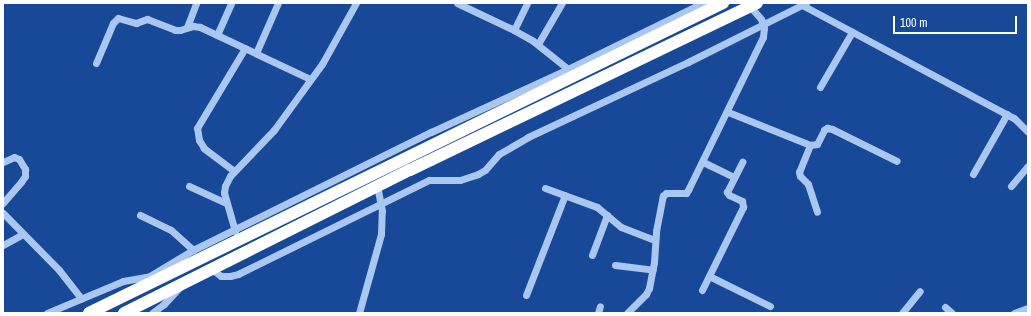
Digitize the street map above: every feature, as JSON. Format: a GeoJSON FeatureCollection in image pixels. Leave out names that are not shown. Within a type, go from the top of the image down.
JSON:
{"type":"FeatureCollection","features":[{"type":"Feature","properties":{"kind":"highway"},"geometry":{"type":"LineString","coordinates":[[91,312],[723,3]]}},
{"type":"Feature","properties":{"kind":"highway"},"geometry":{"type":"LineString","coordinates":[[124,313],[377,186],[751,4]]}},
{"type":"Feature","properties":{"kind":"street"},"geometry":{"type":"LineString","coordinates":[[187,27],[196,3]]}},
{"type":"Feature","properties":{"kind":"street"},"geometry":{"type":"LineString","coordinates":[[217,35],[231,3]]}},
{"type":"Feature","properties":{"kind":"street"},"geometry":{"type":"LineString","coordinates":[[256,53],[278,3]]}},
{"type":"Feature","properties":{"kind":"street"},"geometry":{"type":"LineString","coordinates":[[235,231],[226,203],[225,186],[234,171],[274,130],[330,52],[356,3]]}},
{"type":"Feature","properties":{"kind":"street"},"geometry":{"type":"LineString","coordinates":[[457,3],[514,30],[538,44],[568,69]]}},
{"type":"Feature","properties":{"kind":"street"},"geometry":{"type":"LineString","coordinates":[[514,30],[527,3]]}},
{"type":"Feature","properties":{"kind":"street"},"geometry":{"type":"LineString","coordinates":[[538,44],[562,3]]}},
{"type":"Feature","properties":{"kind":"street"},"geometry":{"type":"LineString","coordinates":[[148,277],[193,250],[235,231],[431,132],[568,69],[703,3]]}},
{"type":"Feature","properties":{"kind":"street"},"geometry":{"type":"LineString","coordinates":[[627,313],[650,288],[655,240],[663,196],[666,193],[686,193],[728,112],[763,37],[764,28],[751,4]]}},
{"type":"Feature","properties":{"kind":"street"},"geometry":{"type":"LineString","coordinates":[[211,269],[221,276],[238,274],[429,180],[460,180],[478,174],[485,170],[499,154],[522,140],[688,62],[804,4],[852,32],[1007,114],[1021,123],[1028,132]]}},
{"type":"Feature","properties":{"kind":"street"},"geometry":{"type":"LineString","coordinates":[[96,63],[113,23],[118,18],[136,23],[147,19],[152,19],[175,30],[192,26],[200,27],[310,79]]}},
{"type":"Feature","properties":{"kind":"street"},"geometry":{"type":"LineString","coordinates":[[820,87],[852,32]]}},
{"type":"Feature","properties":{"kind":"street"},"geometry":{"type":"LineString","coordinates":[[234,171],[204,148],[199,140],[197,128],[245,48]]}},
{"type":"Feature","properties":{"kind":"street"},"geometry":{"type":"LineString","coordinates":[[728,112],[810,145],[817,144],[824,130],[832,129],[897,161]]}},
{"type":"Feature","properties":{"kind":"street"},"geometry":{"type":"LineString","coordinates":[[973,174],[1007,114]]}},
{"type":"Feature","properties":{"kind":"street"},"geometry":{"type":"LineString","coordinates":[[810,145],[799,172],[800,176],[808,184],[817,212]]}},
{"type":"Feature","properties":{"kind":"street"},"geometry":{"type":"LineString","coordinates":[[3,162],[14,157],[19,159],[26,170],[25,176],[21,182],[3,203]]}},
{"type":"Feature","properties":{"kind":"street"},"geometry":{"type":"LineString","coordinates":[[703,162],[734,177]]}},
{"type":"Feature","properties":{"kind":"street"},"geometry":{"type":"LineString","coordinates":[[702,290],[743,208],[742,201],[729,195],[727,192],[742,162]]}},
{"type":"Feature","properties":{"kind":"street"},"geometry":{"type":"LineString","coordinates":[[1011,186],[1028,166]]}},
{"type":"Feature","properties":{"kind":"street"},"geometry":{"type":"LineString","coordinates":[[189,186],[226,203]]}},
{"type":"Feature","properties":{"kind":"street"},"geometry":{"type":"LineString","coordinates":[[359,313],[381,234],[380,204],[377,186]]}},
{"type":"Feature","properties":{"kind":"street"},"geometry":{"type":"LineString","coordinates":[[545,188],[597,208],[621,227],[655,240]]}},
{"type":"Feature","properties":{"kind":"street"},"geometry":{"type":"LineString","coordinates":[[526,295],[565,196]]}},
{"type":"Feature","properties":{"kind":"street"},"geometry":{"type":"LineString","coordinates":[[3,213],[59,270],[81,298]]}},
{"type":"Feature","properties":{"kind":"street"},"geometry":{"type":"LineString","coordinates":[[140,214],[171,230],[193,250]]}},
{"type":"Feature","properties":{"kind":"street"},"geometry":{"type":"LineString","coordinates":[[592,255],[607,215]]}},
{"type":"Feature","properties":{"kind":"street"},"geometry":{"type":"LineString","coordinates":[[3,245],[24,234]]}},
{"type":"Feature","properties":{"kind":"street"},"geometry":{"type":"LineString","coordinates":[[615,265],[652,270]]}},
{"type":"Feature","properties":{"kind":"street"},"geometry":{"type":"LineString","coordinates":[[47,313],[123,281],[176,271]]}},
{"type":"Feature","properties":{"kind":"street"},"geometry":{"type":"LineString","coordinates":[[709,276],[770,306]]}},
{"type":"Feature","properties":{"kind":"street"},"geometry":{"type":"LineString","coordinates":[[152,313],[175,294],[184,282]]}},
{"type":"Feature","properties":{"kind":"street"},"geometry":{"type":"LineString","coordinates":[[902,313],[920,291]]}},
{"type":"Feature","properties":{"kind":"street"},"geometry":{"type":"LineString","coordinates":[[945,307],[952,313]]}},
{"type":"Feature","properties":{"kind":"street"},"geometry":{"type":"LineString","coordinates":[[1014,313],[1028,308]]}}]}
